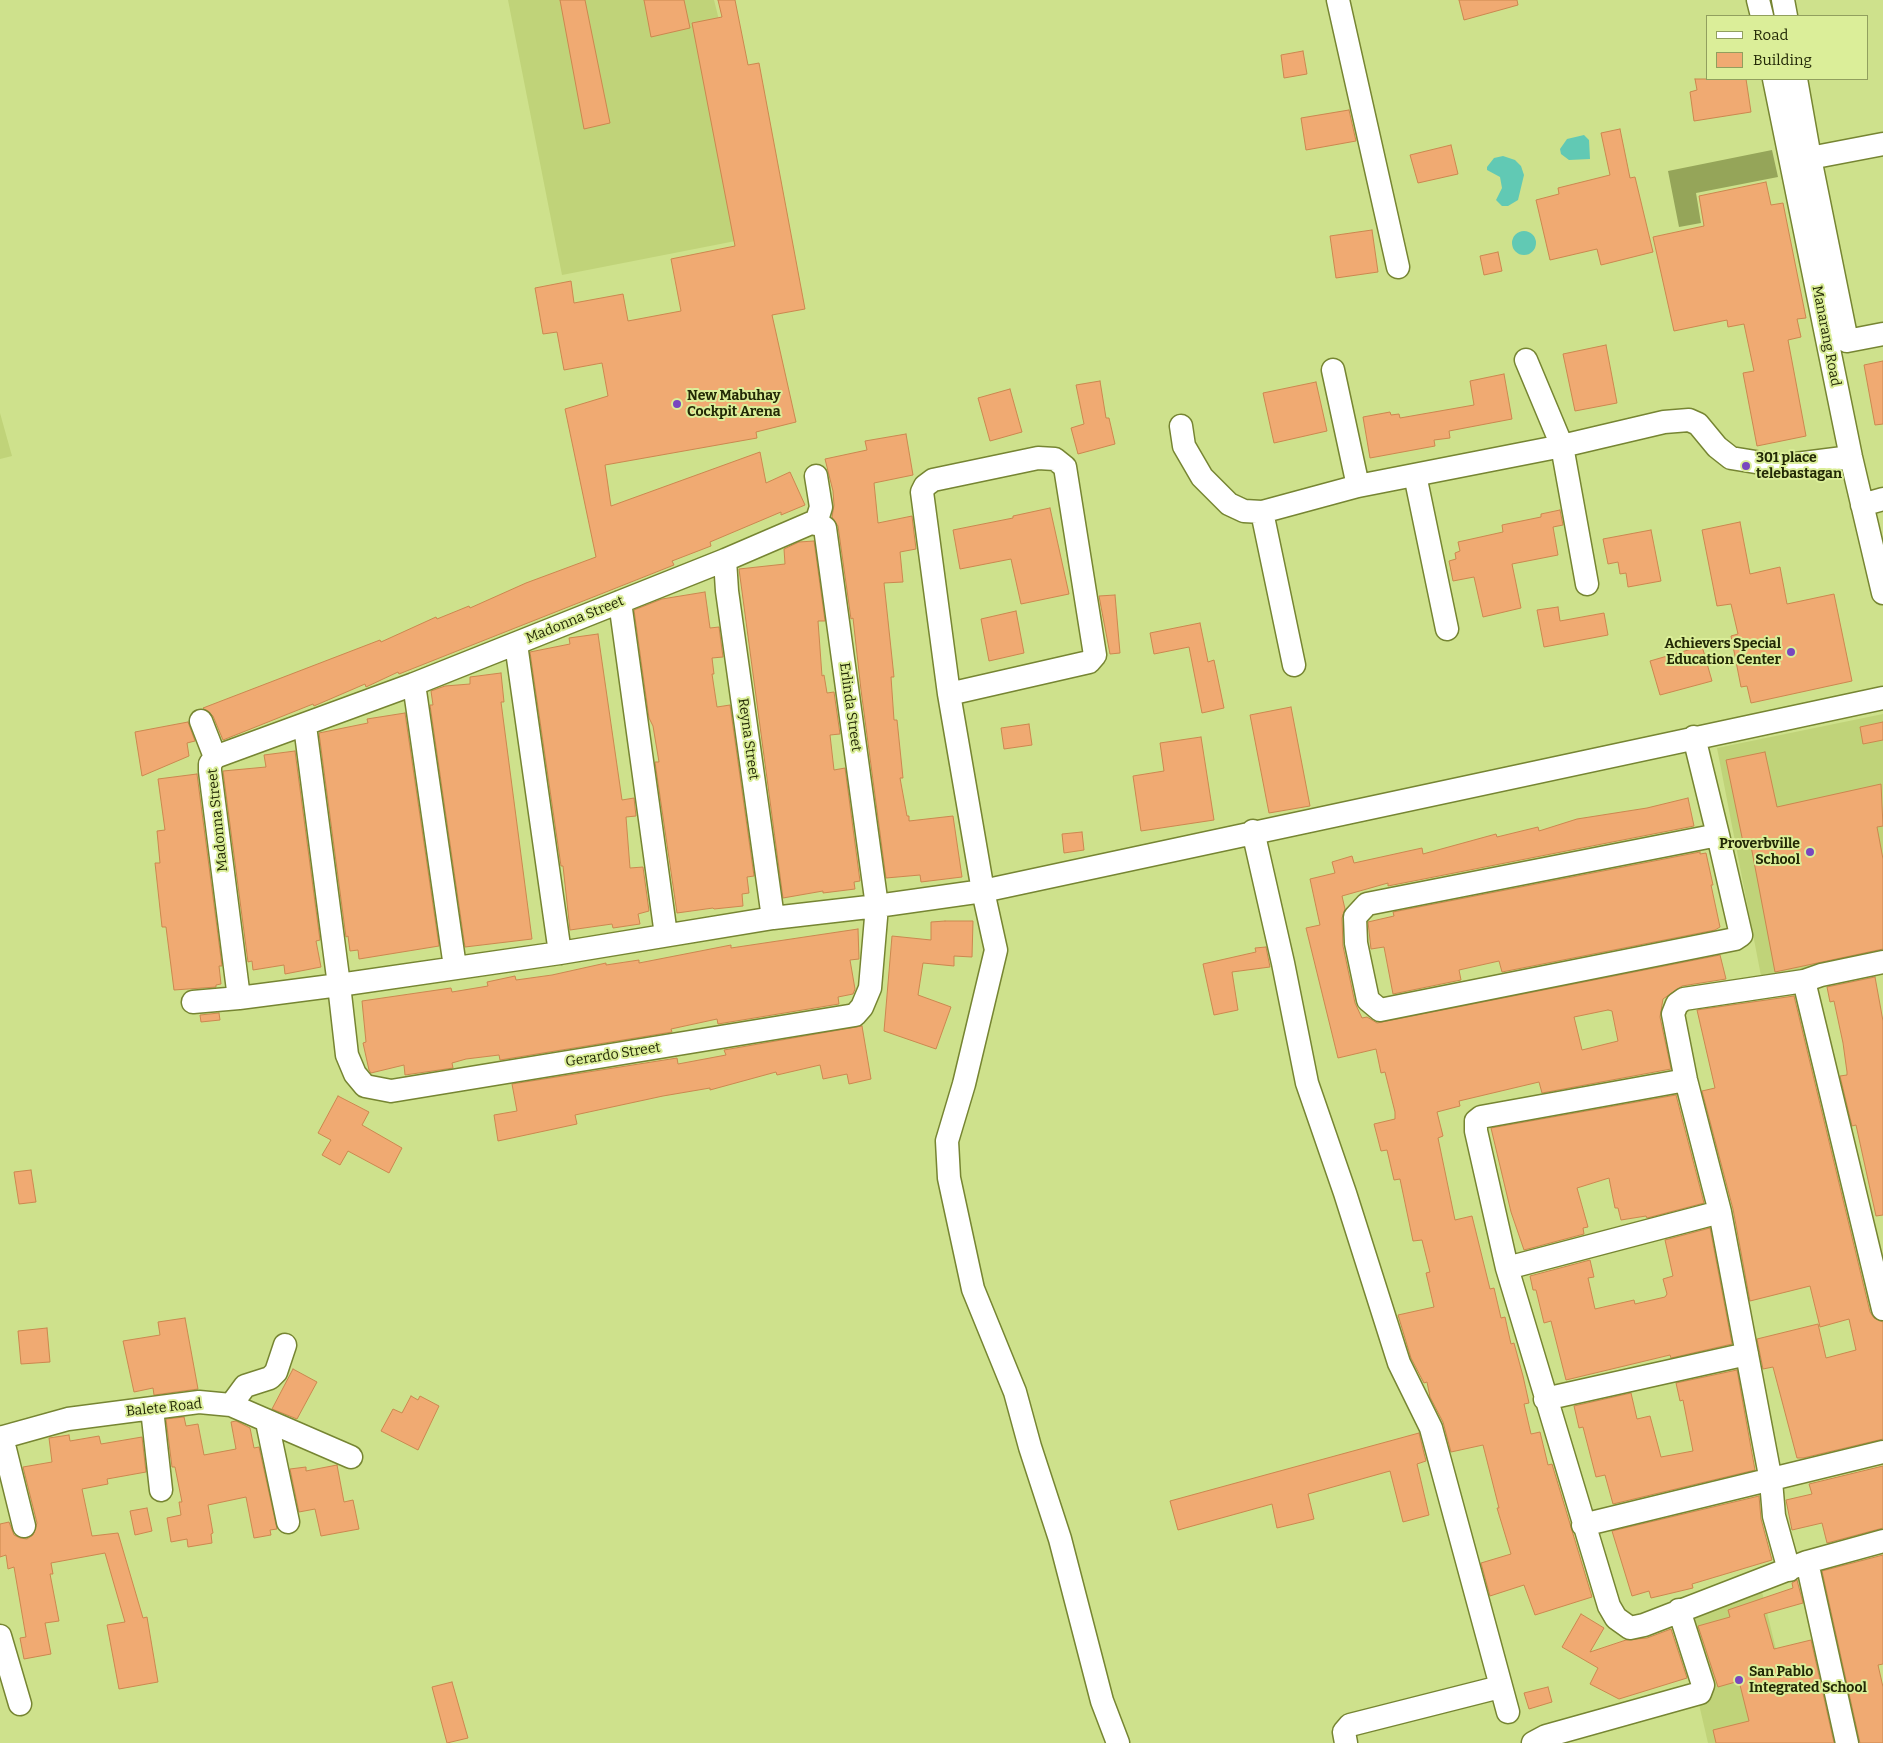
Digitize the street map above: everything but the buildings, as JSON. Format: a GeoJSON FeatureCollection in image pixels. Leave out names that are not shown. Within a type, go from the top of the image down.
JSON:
{"type":"FeatureCollection","features":[{"type":"Feature","properties":{"kind":"street"},"geometry":{"type":"LineString","coordinates":[[1338,0],[1398,267]]}},
{"type":"Feature","properties":{"kind":"street"},"geometry":{"type":"LineString","coordinates":[[1758,0],[1762,15]]}},
{"type":"Feature","properties":{"kind":"street"},"geometry":{"type":"LineString","coordinates":[[1783,0],[1786,15]]}},
{"type":"Feature","properties":{"kind":"street","name":"Manarang Road"},"geometry":{"type":"LineString","coordinates":[[1774,80],[1851,457],[1873,502],[1883,593]]}},
{"type":"Feature","properties":{"kind":"street"},"geometry":{"type":"LineString","coordinates":[[1796,80],[1847,341],[1883,334]]}},
{"type":"Feature","properties":{"kind":"street"},"geometry":{"type":"LineString","coordinates":[[1810,158],[1883,144]]}},
{"type":"Feature","properties":{"kind":"street"},"geometry":{"type":"LineString","coordinates":[[1526,360],[1562,446],[1587,584]]}},
{"type":"Feature","properties":{"kind":"street"},"geometry":{"type":"LineString","coordinates":[[1333,370],[1358,486]]}},
{"type":"Feature","properties":{"kind":"street"},"geometry":{"type":"LineString","coordinates":[[1181,426],[1184,446],[1191,461],[1216,492],[1228,504],[1244,511],[1262,512],[1358,486],[1562,446],[1664,422],[1689,420],[1698,424],[1717,447],[1731,458],[1780,466],[1851,457]]}},
{"type":"Feature","properties":{"kind":"street"},"geometry":{"type":"LineString","coordinates":[[949,694],[1089,662],[1093,659],[1095,650],[1064,467],[1055,459],[1038,458],[933,480],[925,486],[922,492],[949,694],[983,891],[996,950],[964,1084],[947,1141],[949,1178],[973,1290],[1015,1392],[1030,1447],[1060,1538],[1102,1701],[1118,1743]]}},
{"type":"Feature","properties":{"kind":"street"},"geometry":{"type":"LineString","coordinates":[[1415,475],[1447,629]]}},
{"type":"Feature","properties":{"kind":"street"},"geometry":{"type":"LineString","coordinates":[[811,523],[821,507],[816,476]]}},
{"type":"Feature","properties":{"kind":"street"},"geometry":{"type":"LineString","coordinates":[[1262,512],[1294,665]]}},
{"type":"Feature","properties":{"kind":"street","name":"Madonna Street"},"geometry":{"type":"LineString","coordinates":[[239,998],[210,771],[210,764],[215,757],[305,726],[516,644],[725,560],[811,523]]}},
{"type":"Feature","properties":{"kind":"street","name":"Erlinda Street"},"geometry":{"type":"LineString","coordinates":[[811,523],[824,528],[877,906]]}},
{"type":"Feature","properties":{"kind":"street","name":"Reyna Street"},"geometry":{"type":"LineString","coordinates":[[725,560],[727,591],[773,918]]}},
{"type":"Feature","properties":{"kind":"street"},"geometry":{"type":"LineString","coordinates":[[620,602],[666,936]]}},
{"type":"Feature","properties":{"kind":"street"},"geometry":{"type":"LineString","coordinates":[[516,644],[560,953]]}},
{"type":"Feature","properties":{"kind":"street"},"geometry":{"type":"LineString","coordinates":[[414,684],[455,967]]}},
{"type":"Feature","properties":{"kind":"street"},"geometry":{"type":"LineString","coordinates":[[193,1002],[338,985],[560,953],[773,918],[983,891],[1253,831],[1883,698]]}},
{"type":"Feature","properties":{"kind":"street"},"geometry":{"type":"LineString","coordinates":[[201,721],[215,757]]}},
{"type":"Feature","properties":{"kind":"street"},"geometry":{"type":"LineString","coordinates":[[305,726],[338,985]]}},
{"type":"Feature","properties":{"kind":"street"},"geometry":{"type":"LineString","coordinates":[[1694,737],[1718,835],[1741,934],[1735,939],[1380,1010],[1368,1000],[1356,943],[1355,917],[1367,904],[1718,835]]}},
{"type":"Feature","properties":{"kind":"street"},"geometry":{"type":"LineString","coordinates":[[1253,831],[1283,963],[1307,1083],[1400,1363],[1431,1428],[1508,1712]]}},
{"type":"Feature","properties":{"kind":"street","name":"Gerardo Street"},"geometry":{"type":"LineString","coordinates":[[338,985],[347,1055],[355,1074],[365,1086],[391,1091],[855,1015],[866,1001],[870,988],[877,906]]}},
{"type":"Feature","properties":{"kind":"street"},"geometry":{"type":"LineString","coordinates":[[1847,1743],[1798,1566],[1774,1516],[1771,1481],[1720,1212],[1686,1080],[1673,1014],[1677,1004],[1689,998],[1804,981],[1821,975],[1882,966]]}},
{"type":"Feature","properties":{"kind":"street"},"geometry":{"type":"LineString","coordinates":[[1804,981],[1883,1309]]}},
{"type":"Feature","properties":{"kind":"street"},"geometry":{"type":"LineString","coordinates":[[1686,1080],[1481,1117],[1476,1121],[1476,1131],[1507,1268],[1609,1606],[1616,1618],[1630,1628],[1644,1625],[1798,1566],[1883,1541]]}},
{"type":"Feature","properties":{"kind":"street"},"geometry":{"type":"LineString","coordinates":[[1507,1268],[1720,1212]]}},
{"type":"Feature","properties":{"kind":"street"},"geometry":{"type":"LineString","coordinates":[[231,1405],[245,1386],[270,1378],[276,1372],[285,1345]]}},
{"type":"Feature","properties":{"kind":"street"},"geometry":{"type":"LineString","coordinates":[[1545,1399],[1747,1354]]}},
{"type":"Feature","properties":{"kind":"street","name":"Balete Road"},"geometry":{"type":"LineString","coordinates":[[1,1438],[68,1420],[199,1402],[231,1405],[266,1422],[351,1457]]}},
{"type":"Feature","properties":{"kind":"street"},"geometry":{"type":"LineString","coordinates":[[152,1409],[160,1490]]}},
{"type":"Feature","properties":{"kind":"street"},"geometry":{"type":"LineString","coordinates":[[266,1422],[288,1522]]}},
{"type":"Feature","properties":{"kind":"street"},"geometry":{"type":"LineString","coordinates":[[1,1438],[24,1526]]}},
{"type":"Feature","properties":{"kind":"street"},"geometry":{"type":"LineString","coordinates":[[1583,1525],[1771,1481],[1883,1452]]}},
{"type":"Feature","properties":{"kind":"street"},"geometry":{"type":"LineString","coordinates":[[1533,1743],[1546,1736],[1700,1693],[1703,1685],[1679,1610]]}},
{"type":"Feature","properties":{"kind":"street"},"geometry":{"type":"LineString","coordinates":[[0,1636],[20,1704]]}},
{"type":"Feature","properties":{"kind":"street"},"geometry":{"type":"LineString","coordinates":[[1346,1743],[1344,1732],[1350,1725],[1500,1687]]}},
{"type":"Feature","properties":{"kind":"shaded area"},"geometry":{"type":"Polygon","coordinates":[[[508,0],[714,0],[725,44],[761,236],[562,275],[508,0]]]}},
{"type":"Feature","properties":{"kind":"shaded area"},"geometry":{"type":"Polygon","coordinates":[[[1772,150],[1778,177],[1696,193],[1701,223],[1679,227],[1668,171],[1772,150]]]}},
{"type":"Feature","properties":{"kind":"shaded area"},"geometry":{"type":"Polygon","coordinates":[[[0,413],[12,456],[0,459],[0,413]]]}},
{"type":"Feature","properties":{"kind":"shaded area","name":"Proverbville School"},"geometry":{"type":"Polygon","coordinates":[[[1883,714],[1883,955],[1762,981],[1717,748],[1883,714]]]}},
{"type":"Feature","properties":{"kind":"shaded area","name":"San Pablo Integrated School"},"geometry":{"type":"Polygon","coordinates":[[[1762,1592],[1799,1743],[1708,1743],[1679,1618],[1762,1592]]]}},
{"type":"Feature","properties":{"kind":"water"},"geometry":{"type":"Polygon","coordinates":[[[1584,135],[1589,140],[1590,159],[1569,160],[1561,154],[1560,149],[1567,139],[1584,135]]]}},
{"type":"Feature","properties":{"kind":"water"},"geometry":{"type":"Polygon","coordinates":[[[1503,156],[1515,160],[1521,166],[1524,175],[1518,200],[1508,206],[1502,206],[1496,200],[1502,188],[1500,177],[1487,170],[1487,167],[1494,158],[1503,156]]]}},
{"type":"Feature","properties":{"kind":"water"},"geometry":{"type":"Polygon","coordinates":[[[1524,231],[1529,232],[1535,238],[1535,248],[1529,254],[1524,255],[1519,254],[1513,248],[1512,243],[1513,238],[1519,232],[1524,231]]]}},
{"type":"Feature","properties":{"kind":"place","name":"New Mabuhay Cockpit Arena"},"geometry":{"type":"Point","coordinates":[677,404]}},
{"type":"Feature","properties":{"kind":"place","name":"301 place telebastagan"},"geometry":{"type":"Point","coordinates":[1746,466]}},
{"type":"Feature","properties":{"kind":"place","name":"Achievers Special Education Center"},"geometry":{"type":"Point","coordinates":[1791,652]}},
{"type":"Feature","properties":{"kind":"place","name":"Proverbville School"},"geometry":{"type":"Point","coordinates":[1810,852]}},
{"type":"Feature","properties":{"kind":"place","name":"San Pablo Integrated School"},"geometry":{"type":"Point","coordinates":[1739,1680]}}]}
